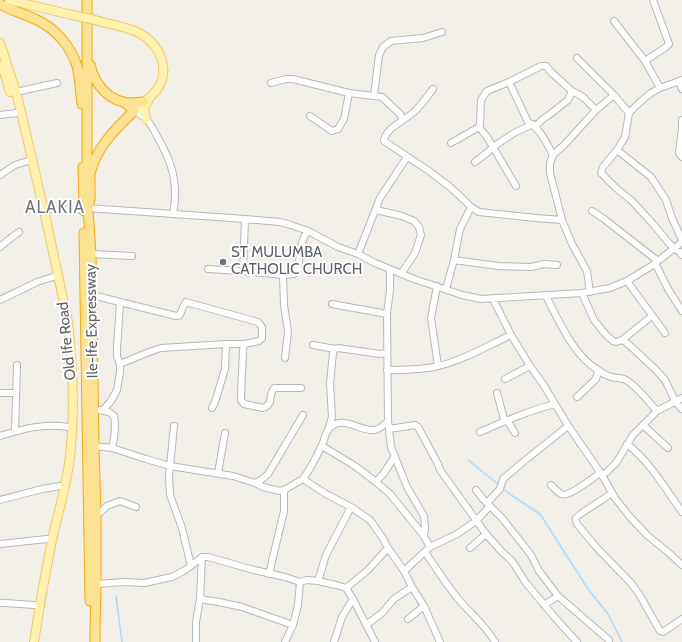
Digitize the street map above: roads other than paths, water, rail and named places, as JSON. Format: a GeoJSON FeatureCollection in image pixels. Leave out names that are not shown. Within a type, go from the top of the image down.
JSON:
{"type":"FeatureCollection","features":[{"type":"Feature","properties":{"kind":"highway","name":"Ile-Ife Expressway"},"geometry":{"type":"LineString","coordinates":[[81,0],[82,104],[86,208],[90,642]]}},
{"type":"Feature","properties":{"kind":"highway","name":"Ile-Ife Expressway"},"geometry":{"type":"LineString","coordinates":[[87,0],[88,173],[90,178],[90,198],[86,208],[91,254],[98,410],[94,446],[96,516],[95,642]]}},
{"type":"Feature","properties":{"kind":"highway"},"geometry":{"type":"LineString","coordinates":[[0,4],[6,8],[41,22],[60,36],[71,52],[77,68],[82,104]]}},
{"type":"Feature","properties":{"kind":"highway"},"geometry":{"type":"LineString","coordinates":[[87,45],[89,61],[94,79],[100,87],[111,97],[124,102],[131,103],[146,99]]}},
{"type":"Feature","properties":{"kind":"highway"},"geometry":{"type":"LineString","coordinates":[[90,178],[95,160],[104,144],[116,128],[134,111],[124,102]]}},
{"type":"Feature","properties":{"kind":"main road"},"geometry":{"type":"LineString","coordinates":[[9,0],[95,20],[139,33],[148,39],[156,48],[162,59],[162,81],[155,92],[134,111]]}},
{"type":"Feature","properties":{"kind":"main road","name":"Old Ife Road"},"geometry":{"type":"LineString","coordinates":[[0,43],[16,92],[44,209],[44,224],[63,323],[65,342],[68,396],[68,427],[65,458],[47,539],[34,642]]}},
{"type":"Feature","properties":{"kind":"main road","name":"Old Ife Road"},"geometry":{"type":"LineString","coordinates":[[0,61],[16,113],[68,322],[72,363],[73,426],[70,458],[65,487],[34,605],[28,642]]}},
{"type":"Feature","properties":{"kind":"main road"},"geometry":{"type":"LineString","coordinates":[[146,99],[144,108],[146,119]]}},
{"type":"Feature","properties":{"kind":"street"},"geometry":{"type":"LineString","coordinates":[[645,61],[666,48],[669,44],[653,0]]}},
{"type":"Feature","properties":{"kind":"street"},"geometry":{"type":"LineString","coordinates":[[614,21],[645,61],[660,88]]}},
{"type":"Feature","properties":{"kind":"street"},"geometry":{"type":"LineString","coordinates":[[374,96],[380,55],[383,47],[391,41],[423,38],[442,32]]}},
{"type":"Feature","properties":{"kind":"street"},"geometry":{"type":"LineString","coordinates":[[577,58],[630,113]]}},
{"type":"Feature","properties":{"kind":"street"},"geometry":{"type":"LineString","coordinates":[[516,186],[487,137],[479,127],[481,100],[488,92],[541,66],[546,66],[572,91],[583,97],[596,110]]}},
{"type":"Feature","properties":{"kind":"street"},"geometry":{"type":"LineString","coordinates":[[271,83],[286,79],[293,79],[349,93],[382,98],[400,114],[403,120]]}},
{"type":"Feature","properties":{"kind":"street"},"geometry":{"type":"LineString","coordinates":[[682,89],[681,81],[660,88],[640,102],[630,113],[625,137],[617,150],[603,167],[601,173],[632,201],[654,224],[673,248],[682,255]]}},
{"type":"Feature","properties":{"kind":"street"},"geometry":{"type":"LineString","coordinates":[[509,82],[528,122],[539,131],[553,155]]}},
{"type":"Feature","properties":{"kind":"street"},"geometry":{"type":"LineString","coordinates":[[16,92],[57,83]]}},
{"type":"Feature","properties":{"kind":"street"},"geometry":{"type":"LineString","coordinates":[[434,89],[414,112],[384,136],[384,141],[429,171],[445,183],[471,207],[479,212],[562,220]]}},
{"type":"Feature","properties":{"kind":"street"},"geometry":{"type":"LineString","coordinates":[[475,162],[493,147],[514,133],[534,126],[568,100],[572,91]]}},
{"type":"Feature","properties":{"kind":"street"},"geometry":{"type":"LineString","coordinates":[[310,116],[332,131],[338,129],[344,119],[349,93]]}},
{"type":"Feature","properties":{"kind":"street"},"geometry":{"type":"LineString","coordinates":[[590,292],[587,271],[572,244],[562,220],[550,173],[550,162],[553,155],[596,110],[614,95]]}},
{"type":"Feature","properties":{"kind":"street"},"geometry":{"type":"LineString","coordinates":[[134,111],[146,119],[166,151],[172,167],[176,190],[176,201],[173,214]]}},
{"type":"Feature","properties":{"kind":"street"},"geometry":{"type":"LineString","coordinates":[[0,115],[16,113]]}},
{"type":"Feature","properties":{"kind":"street"},"geometry":{"type":"LineString","coordinates":[[682,120],[679,153],[682,157]]}},
{"type":"Feature","properties":{"kind":"street"},"geometry":{"type":"LineString","coordinates":[[451,143],[479,127]]}},
{"type":"Feature","properties":{"kind":"street"},"geometry":{"type":"LineString","coordinates":[[44,209],[74,210],[86,208],[280,222],[308,231],[338,247],[358,254],[390,270],[446,290],[481,300],[582,294],[610,288],[627,281],[656,262],[682,241],[666,200],[651,176],[617,150]]}},
{"type":"Feature","properties":{"kind":"street"},"geometry":{"type":"LineString","coordinates":[[358,254],[380,198],[407,157]]}},
{"type":"Feature","properties":{"kind":"street"},"geometry":{"type":"LineString","coordinates":[[0,174],[15,165],[28,161]]}},
{"type":"Feature","properties":{"kind":"street"},"geometry":{"type":"LineString","coordinates":[[176,201],[178,207],[184,215]]}},
{"type":"Feature","properties":{"kind":"street"},"geometry":{"type":"LineString","coordinates":[[446,290],[460,229],[471,207]]}},
{"type":"Feature","properties":{"kind":"street"},"geometry":{"type":"LineString","coordinates":[[376,210],[402,216],[414,221],[419,228],[421,235],[415,253],[401,274]]}},
{"type":"Feature","properties":{"kind":"street"},"geometry":{"type":"LineString","coordinates":[[592,211],[604,219],[656,262],[668,289],[682,311]]}},
{"type":"Feature","properties":{"kind":"street"},"geometry":{"type":"LineString","coordinates":[[242,271],[245,219]]}},
{"type":"Feature","properties":{"kind":"street"},"geometry":{"type":"LineString","coordinates":[[208,269],[283,275],[294,274],[298,269],[301,246],[308,231]]}},
{"type":"Feature","properties":{"kind":"street"},"geometry":{"type":"LineString","coordinates":[[0,247],[19,232]]}},
{"type":"Feature","properties":{"kind":"street"},"geometry":{"type":"LineString","coordinates":[[91,254],[132,256]]}},
{"type":"Feature","properties":{"kind":"street"},"geometry":{"type":"LineString","coordinates":[[454,260],[498,266],[531,267],[544,264],[557,265]]}},
{"type":"Feature","properties":{"kind":"street"},"geometry":{"type":"LineString","coordinates":[[390,270],[390,290],[387,314],[387,370],[388,421],[391,447],[407,487],[424,516],[424,536]]}},
{"type":"Feature","properties":{"kind":"street"},"geometry":{"type":"LineString","coordinates":[[283,275],[284,305],[288,332],[286,358]]}},
{"type":"Feature","properties":{"kind":"street"},"geometry":{"type":"LineString","coordinates":[[0,300],[37,282],[53,277]]}},
{"type":"Feature","properties":{"kind":"street"},"geometry":{"type":"LineString","coordinates":[[627,281],[665,333]]}},
{"type":"Feature","properties":{"kind":"street"},"geometry":{"type":"LineString","coordinates":[[437,286],[431,318],[438,366]]}},
{"type":"Feature","properties":{"kind":"street"},"geometry":{"type":"LineString","coordinates":[[582,294],[594,320],[606,335],[616,342],[622,340],[652,316]]}},
{"type":"Feature","properties":{"kind":"street"},"geometry":{"type":"LineString","coordinates":[[92,295],[176,316],[180,316],[186,302],[258,322],[262,327],[262,338],[259,341],[244,344],[161,348],[120,364]]}},
{"type":"Feature","properties":{"kind":"street"},"geometry":{"type":"LineString","coordinates":[[546,296],[573,345],[587,362],[598,371],[611,377],[625,380],[635,387],[657,410]]}},
{"type":"Feature","properties":{"kind":"street"},"geometry":{"type":"LineString","coordinates":[[493,299],[511,335],[530,366],[543,384],[568,426],[601,474],[615,498],[648,536],[682,565]]}},
{"type":"Feature","properties":{"kind":"street"},"geometry":{"type":"LineString","coordinates":[[98,410],[111,401],[117,390],[120,372],[117,349],[120,303]]}},
{"type":"Feature","properties":{"kind":"street"},"geometry":{"type":"LineString","coordinates":[[332,304],[387,314]]}},
{"type":"Feature","properties":{"kind":"street"},"geometry":{"type":"LineString","coordinates":[[387,370],[414,370],[438,366],[455,361],[511,335]]}},
{"type":"Feature","properties":{"kind":"street"},"geometry":{"type":"LineString","coordinates":[[622,340],[638,352],[656,369],[665,380],[675,401],[682,409]]}},
{"type":"Feature","properties":{"kind":"street"},"geometry":{"type":"LineString","coordinates":[[212,408],[225,369],[226,344]]}},
{"type":"Feature","properties":{"kind":"street"},"geometry":{"type":"LineString","coordinates":[[244,344],[242,351],[241,394],[241,400],[244,404],[263,408],[270,402],[270,394],[274,388],[301,388]]}},
{"type":"Feature","properties":{"kind":"street"},"geometry":{"type":"LineString","coordinates":[[314,345],[380,354],[387,353]]}},
{"type":"Feature","properties":{"kind":"street"},"geometry":{"type":"LineString","coordinates":[[94,446],[112,448],[170,466],[233,476],[263,487],[280,491],[284,490],[303,479],[313,464],[328,430],[332,417],[330,383],[333,353],[335,349]]}},
{"type":"Feature","properties":{"kind":"street"},"geometry":{"type":"LineString","coordinates":[[15,431],[17,365]]}},
{"type":"Feature","properties":{"kind":"street"},"geometry":{"type":"LineString","coordinates":[[505,379],[530,366]]}},
{"type":"Feature","properties":{"kind":"street"},"geometry":{"type":"LineString","coordinates":[[577,397],[596,378],[598,371]]}},
{"type":"Feature","properties":{"kind":"street"},"geometry":{"type":"LineString","coordinates":[[0,393],[16,393]]}},
{"type":"Feature","properties":{"kind":"street"},"geometry":{"type":"LineString","coordinates":[[497,393],[504,419],[515,433]]}},
{"type":"Feature","properties":{"kind":"street"},"geometry":{"type":"LineString","coordinates":[[551,484],[561,494],[566,495],[607,472],[616,463],[634,435],[657,410],[682,398]]}},
{"type":"Feature","properties":{"kind":"street"},"geometry":{"type":"LineString","coordinates":[[480,432],[530,411],[555,404]]}},
{"type":"Feature","properties":{"kind":"street"},"geometry":{"type":"LineString","coordinates":[[98,410],[114,416],[116,429],[112,448]]}},
{"type":"Feature","properties":{"kind":"street"},"geometry":{"type":"LineString","coordinates":[[255,483],[262,480],[268,474],[303,415]]}},
{"type":"Feature","properties":{"kind":"street"},"geometry":{"type":"LineString","coordinates":[[332,417],[336,423]]}},
{"type":"Feature","properties":{"kind":"street"},"geometry":{"type":"LineString","coordinates":[[328,430],[336,423],[347,423],[366,429],[375,430],[388,421]]}},
{"type":"Feature","properties":{"kind":"street"},"geometry":{"type":"LineString","coordinates":[[0,436],[15,431],[46,425],[68,427]]}},
{"type":"Feature","properties":{"kind":"street"},"geometry":{"type":"LineString","coordinates":[[389,429],[415,425],[418,427],[440,470],[476,521],[502,552],[512,561],[526,583],[544,605],[578,642]]}},
{"type":"Feature","properties":{"kind":"street"},"geometry":{"type":"LineString","coordinates":[[643,425],[668,448]]}},
{"type":"Feature","properties":{"kind":"street"},"geometry":{"type":"LineString","coordinates":[[174,426],[169,476],[170,496],[182,528],[191,566]]}},
{"type":"Feature","properties":{"kind":"street"},"geometry":{"type":"LineString","coordinates":[[404,571],[428,550],[457,534],[476,521],[500,489],[503,479],[568,426]]}},
{"type":"Feature","properties":{"kind":"street"},"geometry":{"type":"LineString","coordinates":[[218,473],[225,433]]}},
{"type":"Feature","properties":{"kind":"street"},"geometry":{"type":"LineString","coordinates":[[627,444],[637,452],[682,512]]}},
{"type":"Feature","properties":{"kind":"street"},"geometry":{"type":"LineString","coordinates":[[322,446],[355,466],[390,494],[424,536],[428,550],[446,582],[483,625],[495,642]]}},
{"type":"Feature","properties":{"kind":"street"},"geometry":{"type":"LineString","coordinates":[[376,482],[395,456]]}},
{"type":"Feature","properties":{"kind":"street"},"geometry":{"type":"LineString","coordinates":[[303,479],[370,520],[404,571],[424,606],[440,642]]}},
{"type":"Feature","properties":{"kind":"street"},"geometry":{"type":"LineString","coordinates":[[0,500],[60,486]]}},
{"type":"Feature","properties":{"kind":"street"},"geometry":{"type":"LineString","coordinates":[[269,574],[284,511],[284,490]]}},
{"type":"Feature","properties":{"kind":"street"},"geometry":{"type":"LineString","coordinates":[[476,490],[502,518],[531,555],[539,571],[558,596],[608,640]]}},
{"type":"Feature","properties":{"kind":"street"},"geometry":{"type":"LineString","coordinates":[[612,493],[580,514],[576,520],[577,524],[597,548],[631,583],[660,631],[664,632],[682,619]]}},
{"type":"Feature","properties":{"kind":"street"},"geometry":{"type":"LineString","coordinates":[[96,516],[107,506],[120,501],[136,507]]}},
{"type":"Feature","properties":{"kind":"street"},"geometry":{"type":"LineString","coordinates":[[318,581],[326,555],[351,507]]}},
{"type":"Feature","properties":{"kind":"street"},"geometry":{"type":"LineString","coordinates":[[470,548],[486,534]]}},
{"type":"Feature","properties":{"kind":"street"},"geometry":{"type":"LineString","coordinates":[[0,544],[47,539]]}},
{"type":"Feature","properties":{"kind":"street"},"geometry":{"type":"LineString","coordinates":[[346,588],[368,570],[388,548]]}},
{"type":"Feature","properties":{"kind":"street"},"geometry":{"type":"LineString","coordinates":[[196,642],[196,622],[200,599],[202,557]]}},
{"type":"Feature","properties":{"kind":"street"},"geometry":{"type":"LineString","coordinates":[[96,584],[125,582],[144,583],[172,577],[191,566],[202,557],[208,557],[300,582],[307,580],[318,581],[346,588],[375,642]]}},
{"type":"Feature","properties":{"kind":"street"},"geometry":{"type":"LineString","coordinates":[[285,642],[293,625],[298,605],[300,582]]}},
{"type":"Feature","properties":{"kind":"street"},"geometry":{"type":"LineString","coordinates":[[366,625],[382,613],[394,599],[412,587]]}},
{"type":"Feature","properties":{"kind":"street"},"geometry":{"type":"LineString","coordinates":[[544,605],[558,596]]}},
{"type":"Feature","properties":{"kind":"street"},"geometry":{"type":"LineString","coordinates":[[200,599],[242,607],[293,625]]}},
{"type":"Feature","properties":{"kind":"street"},"geometry":{"type":"LineString","coordinates":[[334,642],[342,617],[353,600]]}},
{"type":"Feature","properties":{"kind":"street"},"geometry":{"type":"LineString","coordinates":[[0,603],[34,605]]}},
{"type":"Feature","properties":{"kind":"street"},"geometry":{"type":"LineString","coordinates":[[408,619],[424,606]]}},
{"type":"Feature","properties":{"kind":"waterway"},"geometry":{"type":"LineString","coordinates":[[468,460],[499,485]]}},
{"type":"Feature","properties":{"kind":"waterway"},"geometry":{"type":"LineString","coordinates":[[502,488],[540,514],[588,589],[608,614],[622,642]]}},
{"type":"Feature","properties":{"kind":"waterway"},"geometry":{"type":"LineString","coordinates":[[116,596],[122,642]]}},
{"type":"Feature","properties":{"kind":"place","name":"ST MULUMBA CATHOLIC CHURCH"},"geometry":{"type":"Point","coordinates":[223,262]}},
{"type":"Feature","properties":{"kind":"district","name":"ALAKIA"},"geometry":{"type":"Point","coordinates":[55,208]}}]}
